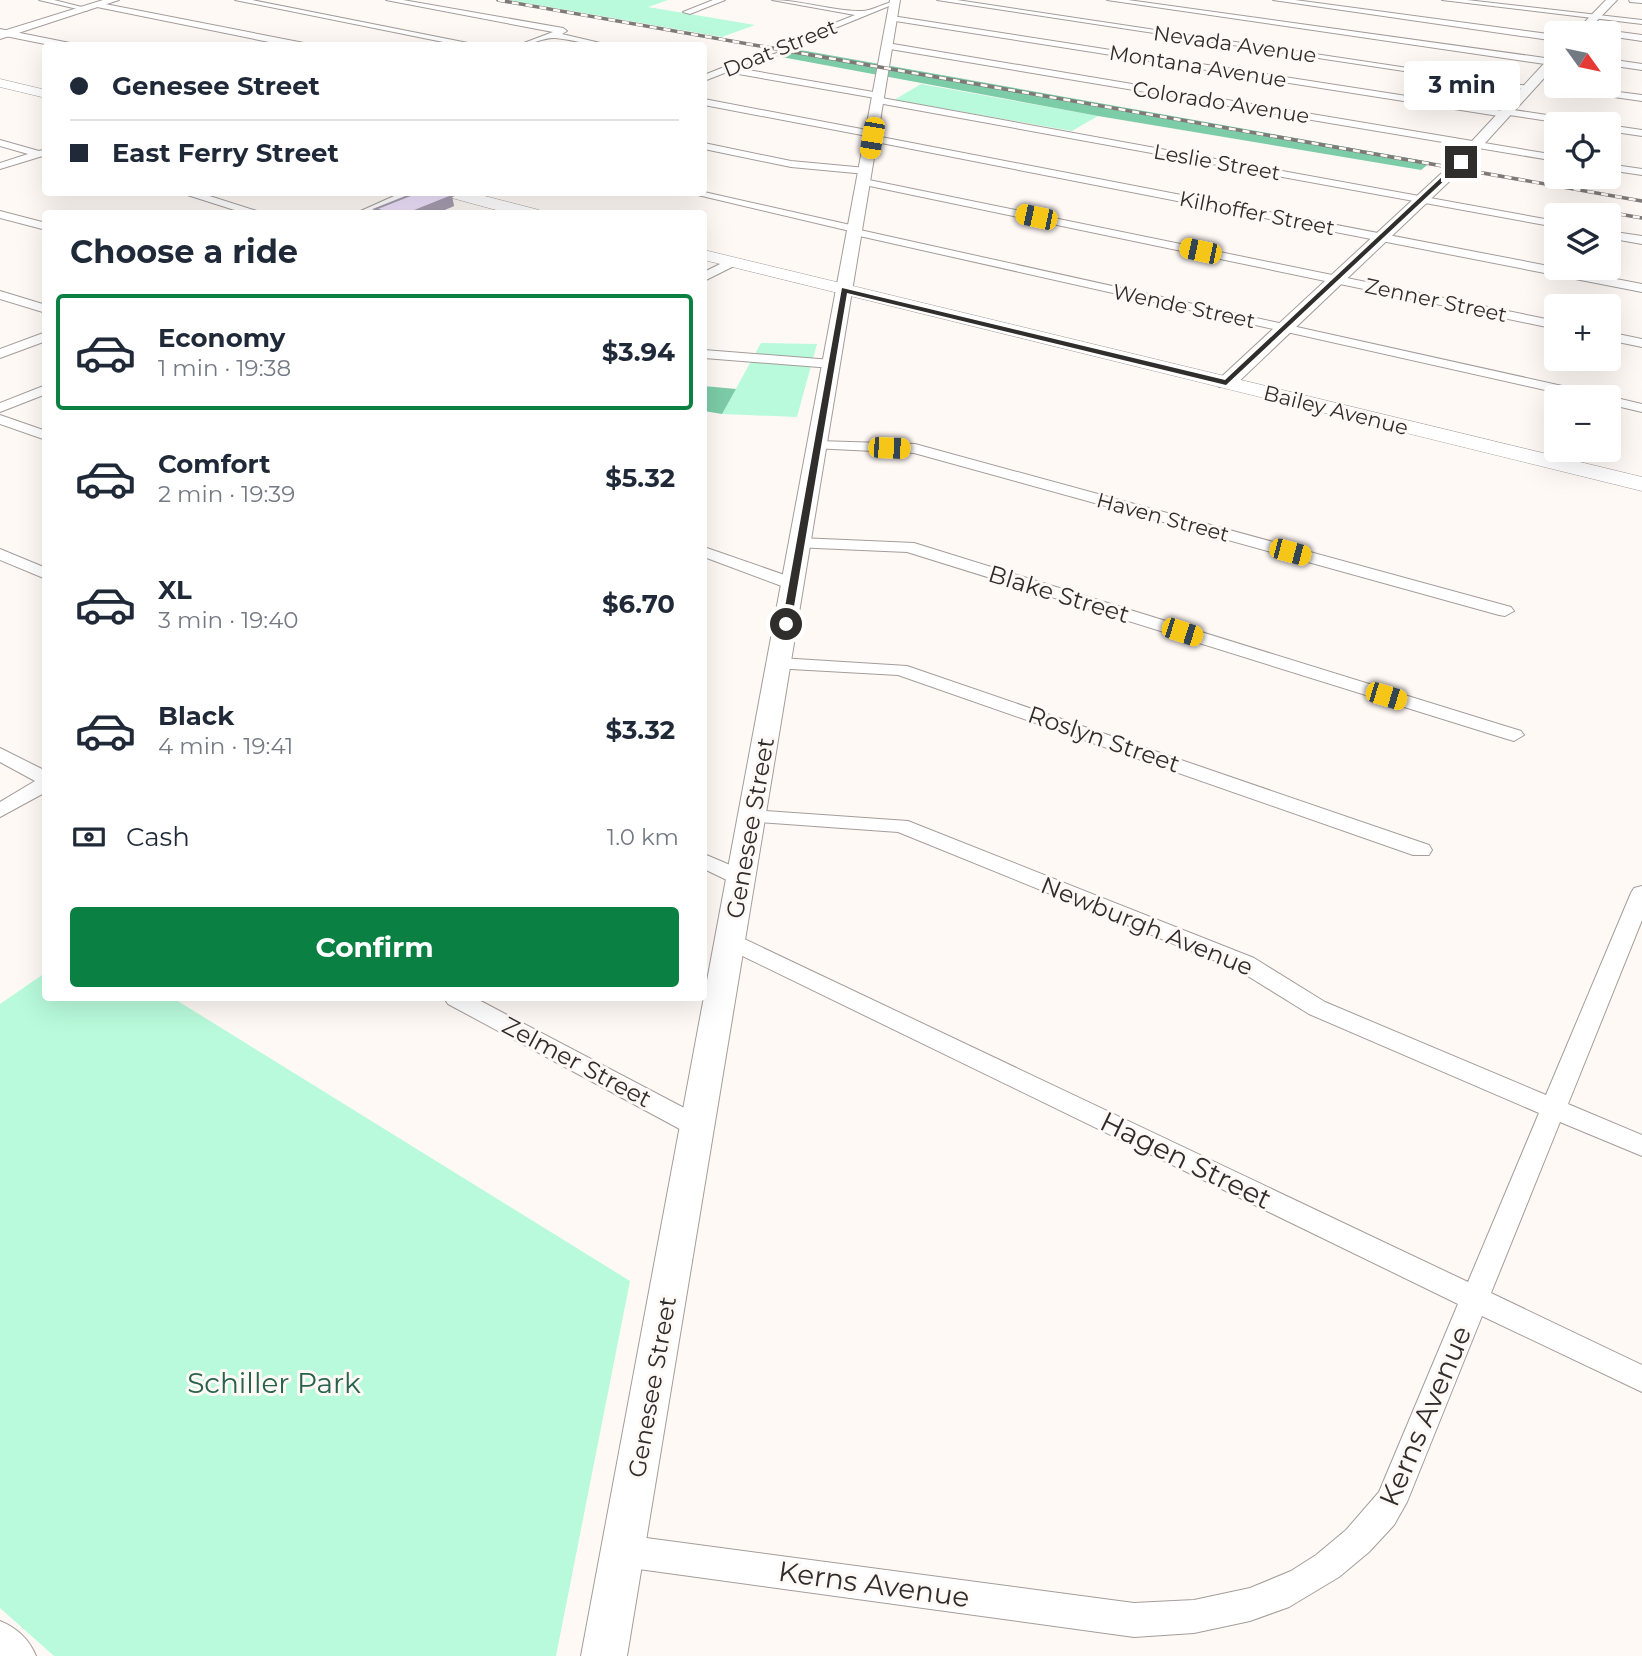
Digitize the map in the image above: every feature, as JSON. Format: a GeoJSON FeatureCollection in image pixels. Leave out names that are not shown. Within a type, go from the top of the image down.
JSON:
{"type":"FeatureCollection","features":[{"type":"Feature","properties":{"kind":"main road"},"geometry":{"type":"LineString","coordinates":[[3,34],[114,0]]}},
{"type":"Feature","properties":{"kind":"main road"},"geometry":{"type":"LineString","coordinates":[[1590,21],[1612,0]]}},
{"type":"Feature","properties":{"kind":"main road","name":"Genesee Street"},"geometry":{"type":"LineString","coordinates":[[604,1656],[895,1]]}},
{"type":"Feature","properties":{"kind":"main road"},"geometry":{"type":"LineString","coordinates":[[1226,383],[1422,199],[1477,145],[1544,71]]}},
{"type":"Feature","properties":{"kind":"main road"},"geometry":{"type":"LineString","coordinates":[[0,83],[42,93]]}},
{"type":"Feature","properties":{"kind":"main road"},"geometry":{"type":"LineString","coordinates":[[462,196],[514,210]]}},
{"type":"Feature","properties":{"kind":"main road","name":"Bailey Avenue"},"geometry":{"type":"LineString","coordinates":[[707,256],[1642,484]]}},
{"type":"Feature","properties":{"kind":"street"},"geometry":{"type":"LineString","coordinates":[[43,0],[86,9]]}},
{"type":"Feature","properties":{"kind":"street"},"geometry":{"type":"LineString","coordinates":[[239,0],[459,42]]}},
{"type":"Feature","properties":{"kind":"street"},"geometry":{"type":"LineString","coordinates":[[390,0],[563,31],[532,42]]}},
{"type":"Feature","properties":{"kind":"street"},"geometry":{"type":"LineString","coordinates":[[687,12],[721,0]]}},
{"type":"Feature","properties":{"kind":"street"},"geometry":{"type":"LineString","coordinates":[[776,0],[865,14]]}},
{"type":"Feature","properties":{"kind":"street","name":"Nevada Avenue"},"geometry":{"type":"LineString","coordinates":[[941,0],[1544,85]]}},
{"type":"Feature","properties":{"kind":"street"},"geometry":{"type":"LineString","coordinates":[[1111,0],[1544,59]]}},
{"type":"Feature","properties":{"kind":"street"},"geometry":{"type":"LineString","coordinates":[[1277,0],[1544,36]]}},
{"type":"Feature","properties":{"kind":"street"},"geometry":{"type":"LineString","coordinates":[[1446,0],[1642,22]]}},
{"type":"Feature","properties":{"kind":"street"},"geometry":{"type":"LineString","coordinates":[[1633,0],[1642,1]]}},
{"type":"Feature","properties":{"kind":"street","name":"Doat Street"},"geometry":{"type":"LineString","coordinates":[[707,76],[724,67],[895,1]]}},
{"type":"Feature","properties":{"kind":"street"},"geometry":{"type":"LineString","coordinates":[[100,5],[284,42]]}},
{"type":"Feature","properties":{"kind":"street","name":"Montana Avenue"},"geometry":{"type":"LineString","coordinates":[[892,18],[1544,118]]}},
{"type":"Feature","properties":{"kind":"street"},"geometry":{"type":"LineString","coordinates":[[3,34],[48,42]]}},
{"type":"Feature","properties":{"kind":"street"},"geometry":{"type":"LineString","coordinates":[[552,35],[588,42]]}},
{"type":"Feature","properties":{"kind":"street"},"geometry":{"type":"LineString","coordinates":[[1621,36],[1642,38]]}},
{"type":"Feature","properties":{"kind":"street","name":"Colorado Avenue"},"geometry":{"type":"LineString","coordinates":[[887,46],[1544,156]]}},
{"type":"Feature","properties":{"kind":"street"},"geometry":{"type":"LineString","coordinates":[[1621,64],[1642,66]]}},
{"type":"Feature","properties":{"kind":"street","name":"Leslie Street"},"geometry":{"type":"LineString","coordinates":[[724,67],[1544,222]]}},
{"type":"Feature","properties":{"kind":"street","name":"Nevada Avenue"},"geometry":{"type":"LineString","coordinates":[[1621,95],[1642,98]]}},
{"type":"Feature","properties":{"kind":"street","name":"Kilhoffer Street"},"geometry":{"type":"LineString","coordinates":[[707,103],[1642,288]]}},
{"type":"Feature","properties":{"kind":"street"},"geometry":{"type":"LineString","coordinates":[[1621,130],[1642,133]]}},
{"type":"Feature","properties":{"kind":"street"},"geometry":{"type":"LineString","coordinates":[[0,143],[42,154]]}},
{"type":"Feature","properties":{"kind":"street","name":"Zenner Street"},"geometry":{"type":"LineString","coordinates":[[707,147],[865,176],[1336,280],[1544,323]]}},
{"type":"Feature","properties":{"kind":"street"},"geometry":{"type":"LineString","coordinates":[[0,166],[42,155]]}},
{"type":"Feature","properties":{"kind":"street"},"geometry":{"type":"LineString","coordinates":[[1621,169],[1642,173]]}},
{"type":"Feature","properties":{"kind":"street"},"geometry":{"type":"LineString","coordinates":[[197,196],[247,210]]}},
{"type":"Feature","properties":{"kind":"street"},"geometry":{"type":"LineString","coordinates":[[369,210],[404,196]]}},
{"type":"Feature","properties":{"kind":"street","name":"Wende Street"},"geometry":{"type":"LineString","coordinates":[[707,196],[1544,386]]}},
{"type":"Feature","properties":{"kind":"street"},"geometry":{"type":"LineString","coordinates":[[0,214],[42,227]]}},
{"type":"Feature","properties":{"kind":"street"},"geometry":{"type":"LineString","coordinates":[[1621,236],[1642,240]]}},
{"type":"Feature","properties":{"kind":"street"},"geometry":{"type":"LineString","coordinates":[[707,275],[732,262]]}},
{"type":"Feature","properties":{"kind":"street"},"geometry":{"type":"LineString","coordinates":[[0,295],[42,308]]}},
{"type":"Feature","properties":{"kind":"street"},"geometry":{"type":"LineString","coordinates":[[0,354],[42,338]]}},
{"type":"Feature","properties":{"kind":"street"},"geometry":{"type":"LineString","coordinates":[[1621,339],[1642,343]]}},
{"type":"Feature","properties":{"kind":"street"},"geometry":{"type":"LineString","coordinates":[[707,354],[832,364]]}},
{"type":"Feature","properties":{"kind":"street"},"geometry":{"type":"LineString","coordinates":[[0,408],[42,391]]}},
{"type":"Feature","properties":{"kind":"street"},"geometry":{"type":"LineString","coordinates":[[1621,403],[1642,408]]}},
{"type":"Feature","properties":{"kind":"street"},"geometry":{"type":"LineString","coordinates":[[0,419],[42,435]]}},
{"type":"Feature","properties":{"kind":"street","name":"Haven Street"},"geometry":{"type":"LineString","coordinates":[[818,445],[915,449],[1505,611]]}},
{"type":"Feature","properties":{"kind":"street","name":"Blake Street"},"geometry":{"type":"LineString","coordinates":[[800,544],[908,547],[1514,735]]}},
{"type":"Feature","properties":{"kind":"street"},"geometry":{"type":"LineString","coordinates":[[707,553],[793,584]]}},
{"type":"Feature","properties":{"kind":"street"},"geometry":{"type":"LineString","coordinates":[[0,554],[42,572]]}},
{"type":"Feature","properties":{"kind":"street","name":"Roslyn Street"},"geometry":{"type":"LineString","coordinates":[[780,664],[900,670],[1421,850]]}},
{"type":"Feature","properties":{"kind":"street"},"geometry":{"type":"LineString","coordinates":[[0,754],[42,779]]}},
{"type":"Feature","properties":{"kind":"street"},"geometry":{"type":"LineString","coordinates":[[0,811],[42,784]]}},
{"type":"Feature","properties":{"kind":"street","name":"Newburgh Avenue"},"geometry":{"type":"LineString","coordinates":[[752,816],[901,826],[1246,964],[1317,1008],[1642,1146]]}},
{"type":"Feature","properties":{"kind":"street"},"geometry":{"type":"LineString","coordinates":[[707,862],[741,877]]}},
{"type":"Feature","properties":{"kind":"street","name":"Kerns Avenue"},"geometry":{"type":"LineString","coordinates":[[624,1551],[1134,1620],[1182,1619],[1229,1612],[1272,1598],[1302,1584],[1338,1559],[1380,1521],[1391,1502],[1642,892]]}},
{"type":"Feature","properties":{"kind":"street","name":"Hagen Street"},"geometry":{"type":"LineString","coordinates":[[730,942],[1642,1379]]}},
{"type":"Feature","properties":{"kind":"street","name":"Zelmer Street"},"geometry":{"type":"LineString","coordinates":[[462,1001],[698,1127]]}},
{"type":"Feature","properties":{"kind":"street"},"geometry":{"type":"LineString","coordinates":[[0,1638],[19,1656]]}},
{"type":"Feature","properties":{"kind":"green space"},"geometry":{"type":"Polygon","coordinates":[[[509,0],[668,0],[648,7],[755,25],[722,37],[509,0]]]}},
{"type":"Feature","properties":{"kind":"green space"},"geometry":{"type":"Polygon","coordinates":[[[795,49],[1431,162],[1421,170],[1098,116],[776,56],[795,49]]]}},
{"type":"Feature","properties":{"kind":"green space"},"geometry":{"type":"Polygon","coordinates":[[[921,84],[1098,116],[1072,131],[894,100],[921,84]]]}},
{"type":"Feature","properties":{"kind":"green space"},"geometry":{"type":"Polygon","coordinates":[[[761,343],[817,344],[797,417],[722,414],[761,343]]]}},
{"type":"Feature","properties":{"kind":"green space"},"geometry":{"type":"Polygon","coordinates":[[[707,386],[736,389],[722,414],[707,412],[707,386]]]}},
{"type":"Feature","properties":{"kind":"green space","name":"Schiller Park"},"geometry":{"type":"Polygon","coordinates":[[[42,975],[42,1001],[178,1001],[630,1281],[556,1656],[54,1656],[0,1608],[0,1004],[42,975]]]}},
{"type":"Feature","properties":{"kind":"building"},"geometry":{"type":"Polygon","coordinates":[[[408,196],[452,196],[417,210],[375,209],[408,196]]]}},
{"type":"Feature","properties":{"kind":"railway"},"geometry":{"type":"LineString","coordinates":[[498,0],[1642,201]]}},
{"type":"Feature","properties":{"kind":"railway"},"geometry":{"type":"LineString","coordinates":[[1621,214],[1642,218]]}},
{"type":"Feature","properties":{"kind":"route"},"geometry":{"type":"LineString","coordinates":[[786,624],[845,290],[1226,383],[1461,162]]}}]}
